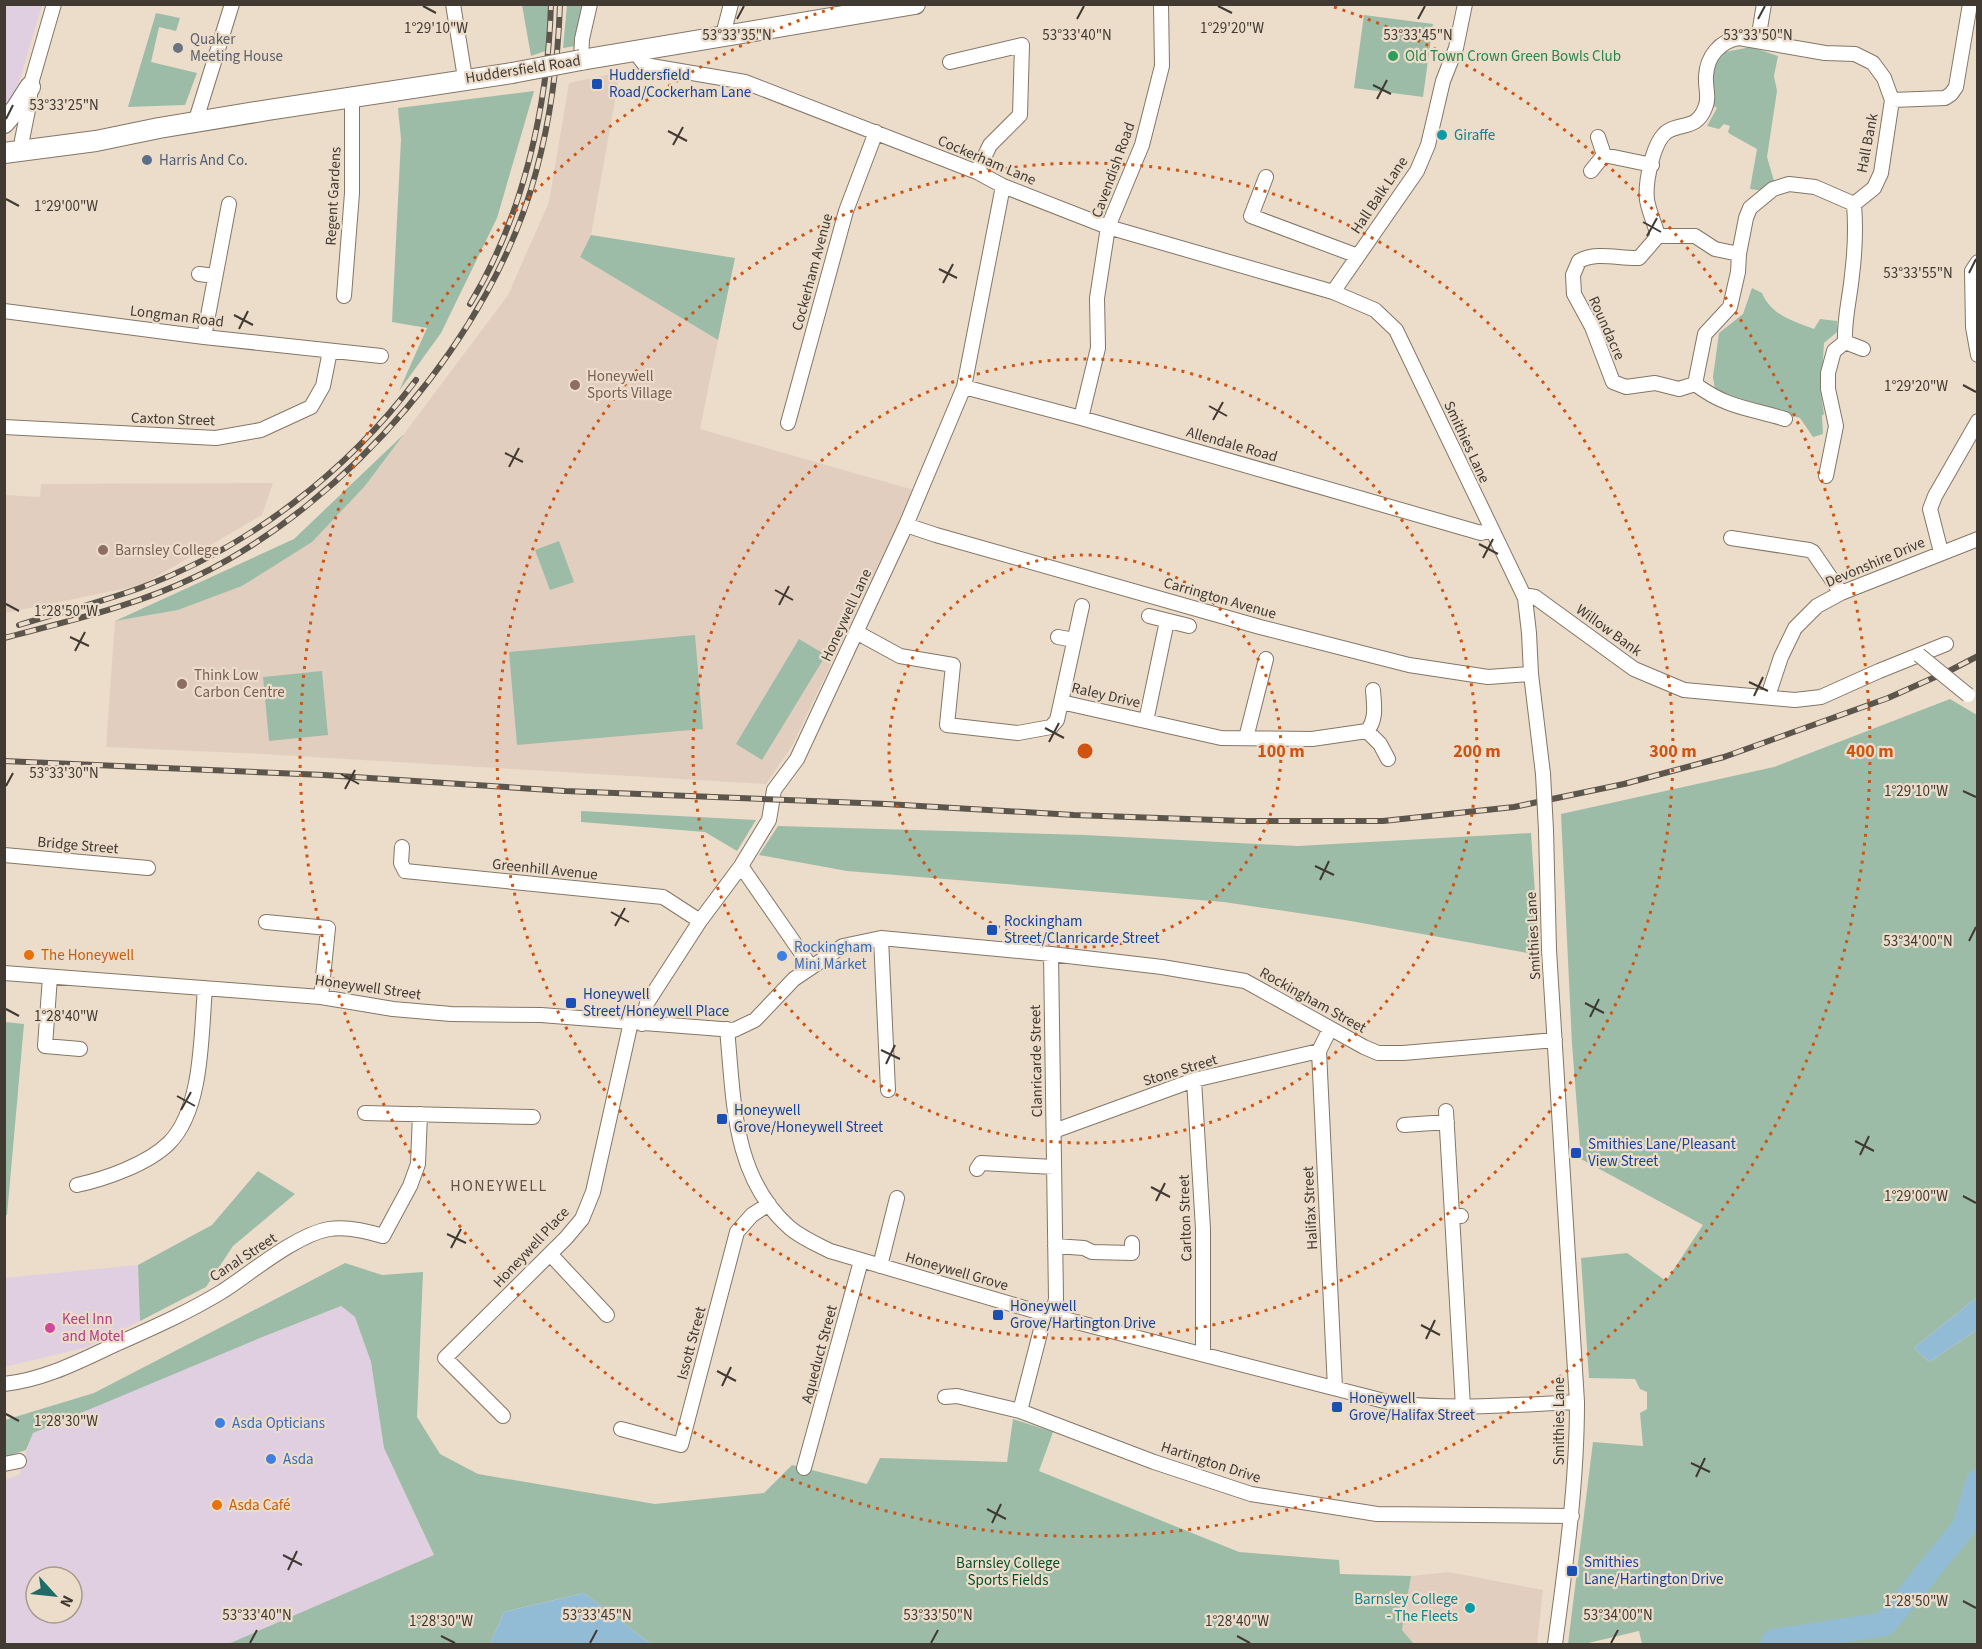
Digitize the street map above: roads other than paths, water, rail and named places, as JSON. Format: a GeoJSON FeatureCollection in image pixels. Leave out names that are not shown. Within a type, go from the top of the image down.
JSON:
{"type":"FeatureCollection","features":[{"type":"Feature","properties":{"kind":"highway","name":"Huddersfield Road"},"geometry":{"type":"LineString","coordinates":[[4,152],[96,141],[130,133],[352,96],[512,73],[866,8],[915,4]]}},
{"type":"Feature","properties":{"kind":"highway"},"geometry":{"type":"LineString","coordinates":[[4,123],[30,87]]}},
{"type":"Feature","properties":{"kind":"highway","name":"Huddersfield Road"},"geometry":{"type":"LineString","coordinates":[[13,141],[99,131],[130,133]]}},
{"type":"Feature","properties":{"kind":"highway"},"geometry":{"type":"LineString","coordinates":[[4,152],[13,141]]}},
{"type":"Feature","properties":{"kind":"street"},"geometry":{"type":"LineString","coordinates":[[13,141],[30,100],[30,87],[54,4]]}},
{"type":"Feature","properties":{"kind":"street"},"geometry":{"type":"LineString","coordinates":[[195,123],[232,4]]}},
{"type":"Feature","properties":{"kind":"street"},"geometry":{"type":"LineString","coordinates":[[453,4],[465,78]]}},
{"type":"Feature","properties":{"kind":"street"},"geometry":{"type":"LineString","coordinates":[[581,60],[582,39],[590,4]]}},
{"type":"Feature","properties":{"kind":"street"},"geometry":{"type":"LineString","coordinates":[[723,35],[731,4]]}},
{"type":"Feature","properties":{"kind":"street","name":"Cavendish Road"},"geometry":{"type":"LineString","coordinates":[[1081,418],[1098,348],[1097,298],[1108,227],[1142,145],[1162,66],[1161,4]]}},
{"type":"Feature","properties":{"kind":"street","name":"Hall Balk Lane"},"geometry":{"type":"LineString","coordinates":[[1333,292],[1423,159],[1443,81],[1456,48],[1465,4]]}},
{"type":"Feature","properties":{"kind":"street"},"geometry":{"type":"LineString","coordinates":[[1758,40],[1764,4]]}},
{"type":"Feature","properties":{"kind":"street"},"geometry":{"type":"LineString","coordinates":[[1892,99],[1945,98],[1951,94],[1956,87],[1970,4]]}},
{"type":"Feature","properties":{"kind":"street","name":"Hall Bank"},"geometry":{"type":"LineString","coordinates":[[1652,165],[1654,150],[1665,133],[1693,123],[1701,116],[1706,107],[1708,94],[1706,76],[1708,64],[1719,45],[1729,39],[1758,40],[1801,50],[1855,54],[1873,63],[1884,78],[1892,99],[1881,173],[1874,188],[1854,204]]}},
{"type":"Feature","properties":{"kind":"street"},"geometry":{"type":"LineString","coordinates":[[950,62],[1022,45],[1020,115],[990,145],[977,172]]}},
{"type":"Feature","properties":{"kind":"street","name":"Cockerham Lane"},"geometry":{"type":"LineString","coordinates":[[635,52],[645,64],[745,82],[977,172],[1003,186],[1108,227],[1333,292]]}},
{"type":"Feature","properties":{"kind":"street","name":"Regent Gardens"},"geometry":{"type":"LineString","coordinates":[[344,296],[352,193],[352,96]]}},
{"type":"Feature","properties":{"kind":"street","name":"Cockerham Avenue"},"geometry":{"type":"LineString","coordinates":[[788,423],[846,211],[876,132]]}},
{"type":"Feature","properties":{"kind":"street"},"geometry":{"type":"LineString","coordinates":[[1598,137],[1604,155]]}},
{"type":"Feature","properties":{"kind":"street"},"geometry":{"type":"LineString","coordinates":[[1604,155],[1652,165],[1647,199],[1658,236],[1695,236],[1715,249],[1739,254]]}},
{"type":"Feature","properties":{"kind":"street"},"geometry":{"type":"LineString","coordinates":[[1591,171],[1604,155]]}},
{"type":"Feature","properties":{"kind":"street"},"geometry":{"type":"LineString","coordinates":[[1266,177],[1251,216],[1358,256]]}},
{"type":"Feature","properties":{"kind":"street"},"geometry":{"type":"LineString","coordinates":[[1785,419],[1730,405],[1712,397],[1695,384],[1705,334],[1730,307],[1746,218],[1750,208],[1773,189],[1789,184],[1815,187],[1854,204],[1856,230],[1852,276],[1845,314],[1845,342]]}},
{"type":"Feature","properties":{"kind":"street","name":"Honeywell Lane"},"geometry":{"type":"LineString","coordinates":[[636,1023],[700,921],[741,866],[769,820],[774,790],[797,759],[906,525],[964,387],[1003,186]]}},
{"type":"Feature","properties":{"kind":"street"},"geometry":{"type":"LineString","coordinates":[[204,337],[229,204]]}},
{"type":"Feature","properties":{"kind":"street","name":"Roundacre"},"geometry":{"type":"LineString","coordinates":[[1658,236],[1639,258],[1622,259],[1590,255],[1579,261],[1574,275],[1574,294],[1592,327],[1613,382],[1626,387],[1655,383],[1680,389],[1695,384]]}},
{"type":"Feature","properties":{"kind":"street"},"geometry":{"type":"LineString","coordinates":[[1977,262],[1972,271],[1973,327],[1977,355]]}},
{"type":"Feature","properties":{"kind":"street"},"geometry":{"type":"LineString","coordinates":[[199,274],[215,276]]}},
{"type":"Feature","properties":{"kind":"street","name":"Smithies Lane"},"geometry":{"type":"LineString","coordinates":[[1333,292],[1375,310],[1396,330],[1490,530],[1525,598],[1543,774],[1555,1040],[1577,1402],[1577,1454],[1572,1516],[1555,1644]]}},
{"type":"Feature","properties":{"kind":"street","name":"Longman Road"},"geometry":{"type":"LineString","coordinates":[[4,311],[204,337],[381,356]]}},
{"type":"Feature","properties":{"kind":"street"},"geometry":{"type":"LineString","coordinates":[[1845,342],[1863,349]]}},
{"type":"Feature","properties":{"kind":"street"},"geometry":{"type":"LineString","coordinates":[[1826,476],[1836,426],[1828,388],[1828,373],[1834,351],[1845,342]]}},
{"type":"Feature","properties":{"kind":"street","name":"Caxton Street"},"geometry":{"type":"LineString","coordinates":[[4,427],[216,438],[261,430],[311,407],[323,386],[330,351]]}},
{"type":"Feature","properties":{"kind":"street","name":"Allendale Road"},"geometry":{"type":"LineString","coordinates":[[964,387],[1081,418],[1481,533],[1490,530]]}},
{"type":"Feature","properties":{"kind":"street"},"geometry":{"type":"LineString","coordinates":[[1941,552],[1930,509],[1977,421]]}},
{"type":"Feature","properties":{"kind":"street","name":"Carrington Avenue"},"geometry":{"type":"LineString","coordinates":[[906,525],[947,539],[1409,666],[1488,677],[1531,674]]}},
{"type":"Feature","properties":{"kind":"street"},"geometry":{"type":"LineString","coordinates":[[1731,538],[1813,552],[1841,593]]}},
{"type":"Feature","properties":{"kind":"street","name":"Devonshire Drive"},"geometry":{"type":"LineString","coordinates":[[1768,696],[1781,657],[1795,628],[1817,606],[1841,593],[1977,539]]}},
{"type":"Feature","properties":{"kind":"street","name":"Willow Bank"},"geometry":{"type":"LineString","coordinates":[[1525,598],[1535,597],[1634,669],[1684,690],[1796,700],[1821,697],[1946,644]]}},
{"type":"Feature","properties":{"kind":"street"},"geometry":{"type":"LineString","coordinates":[[1061,702],[1082,606]]}},
{"type":"Feature","properties":{"kind":"street"},"geometry":{"type":"LineString","coordinates":[[1149,616],[1189,627]]}},
{"type":"Feature","properties":{"kind":"street"},"geometry":{"type":"LineString","coordinates":[[1146,721],[1167,621]]}},
{"type":"Feature","properties":{"kind":"street","name":"Raley Drive"},"geometry":{"type":"LineString","coordinates":[[856,632],[900,656],[953,665],[947,725],[1018,733],[1051,727],[1057,720],[1061,702],[1221,738],[1312,739],[1367,731]]}},
{"type":"Feature","properties":{"kind":"street"},"geometry":{"type":"LineString","coordinates":[[1058,637],[1074,640]]}},
{"type":"Feature","properties":{"kind":"street"},"geometry":{"type":"LineString","coordinates":[[1919,655],[1973,697]]}},
{"type":"Feature","properties":{"kind":"street"},"geometry":{"type":"LineString","coordinates":[[1246,738],[1266,659]]}},
{"type":"Feature","properties":{"kind":"street"},"geometry":{"type":"LineString","coordinates":[[1373,690],[1374,717],[1367,731],[1380,744],[1388,759]]}},
{"type":"Feature","properties":{"kind":"street","name":"Greenhill Avenue"},"geometry":{"type":"LineString","coordinates":[[402,847],[401,863],[405,871],[663,897],[700,921]]}},
{"type":"Feature","properties":{"kind":"street","name":"Bridge Street"},"geometry":{"type":"LineString","coordinates":[[4,855],[148,867]]}},
{"type":"Feature","properties":{"kind":"street"},"geometry":{"type":"LineString","coordinates":[[741,866],[811,967]]}},
{"type":"Feature","properties":{"kind":"street"},"geometry":{"type":"LineString","coordinates":[[266,922],[328,928],[321,997]]}},
{"type":"Feature","properties":{"kind":"street"},"geometry":{"type":"LineString","coordinates":[[881,938],[888,1090]]}},
{"type":"Feature","properties":{"kind":"street","name":"Rockingham Street"},"geometry":{"type":"LineString","coordinates":[[727,1029],[740,1029],[755,1020],[794,979],[843,946],[881,938],[1162,967],[1245,981],[1378,1053],[1403,1053],[1555,1040]]}},
{"type":"Feature","properties":{"kind":"street","name":"Clanricarde Street"},"geometry":{"type":"LineString","coordinates":[[1049,1315],[1056,1299],[1051,954]]}},
{"type":"Feature","properties":{"kind":"street","name":"Honeywell Street"},"geometry":{"type":"LineString","coordinates":[[4,973],[321,997],[393,1009],[440,1013],[541,1015],[727,1029]]}},
{"type":"Feature","properties":{"kind":"street"},"geometry":{"type":"LineString","coordinates":[[50,977],[45,1046],[80,1048]]}},
{"type":"Feature","properties":{"kind":"street"},"geometry":{"type":"LineString","coordinates":[[77,1185],[108,1177],[157,1153],[170,1143],[182,1125],[190,1105],[197,1071],[205,988]]}},
{"type":"Feature","properties":{"kind":"street","name":"Honeywell Place"},"geometry":{"type":"LineString","coordinates":[[503,1416],[445,1358],[550,1255],[582,1219],[593,1192],[636,1023]]}},
{"type":"Feature","properties":{"kind":"street","name":"Honeywell Grove"},"geometry":{"type":"LineString","coordinates":[[727,1029],[734,1106],[742,1150],[754,1180],[789,1227],[807,1240],[830,1251],[1049,1315],[1392,1403],[1425,1407],[1463,1407],[1577,1402]]}},
{"type":"Feature","properties":{"kind":"street","name":"Halifax Street"},"geometry":{"type":"LineString","coordinates":[[1330,1029],[1319,1052],[1335,1388]]}},
{"type":"Feature","properties":{"kind":"street","name":"Stone Street"},"geometry":{"type":"LineString","coordinates":[[1054,1131],[1194,1080],[1319,1052]]}},
{"type":"Feature","properties":{"kind":"street","name":"Carlton Street"},"geometry":{"type":"LineString","coordinates":[[1194,1080],[1203,1229],[1203,1354]]}},
{"type":"Feature","properties":{"kind":"street"},"geometry":{"type":"LineString","coordinates":[[365,1113],[533,1117]]}},
{"type":"Feature","properties":{"kind":"street","name":"Canal Street"},"geometry":{"type":"LineString","coordinates":[[4,1384],[21,1382],[65,1368],[167,1322],[221,1292],[310,1235],[330,1229],[348,1229],[383,1236],[410,1186],[418,1164],[420,1114]]}},
{"type":"Feature","properties":{"kind":"street"},"geometry":{"type":"LineString","coordinates":[[518,1117],[518,1132]]}},
{"type":"Feature","properties":{"kind":"street"},"geometry":{"type":"LineString","coordinates":[[1404,1125],[1446,1117],[1457,1215],[1463,1407]]}},
{"type":"Feature","properties":{"kind":"street"},"geometry":{"type":"LineString","coordinates":[[977,1169],[981,1163],[1054,1167]]}},
{"type":"Feature","properties":{"kind":"street"},"geometry":{"type":"LineString","coordinates":[[880,1266],[897,1198]]}},
{"type":"Feature","properties":{"kind":"street","name":"Issott Street"},"geometry":{"type":"LineString","coordinates":[[621,1429],[681,1445],[738,1232],[752,1215],[770,1204]]}},
{"type":"Feature","properties":{"kind":"street"},"geometry":{"type":"LineString","coordinates":[[1055,1246],[1084,1248],[1092,1252],[1132,1253],[1132,1243]]}},
{"type":"Feature","properties":{"kind":"street"},"geometry":{"type":"LineString","coordinates":[[550,1255],[607,1315]]}},
{"type":"Feature","properties":{"kind":"street","name":"Aqueduct Street"},"geometry":{"type":"LineString","coordinates":[[811,1460],[861,1261]]}},
{"type":"Feature","properties":{"kind":"street"},"geometry":{"type":"LineString","coordinates":[[1020,1412],[1049,1315]]}},
{"type":"Feature","properties":{"kind":"street","name":"Hartington Drive"},"geometry":{"type":"LineString","coordinates":[[945,1397],[957,1396],[1020,1412],[1154,1462],[1251,1494],[1377,1514],[1572,1516]]}},
{"type":"Feature","properties":{"kind":"street"},"geometry":{"type":"LineString","coordinates":[[4,1464],[19,1461]]}},
{"type":"Feature","properties":{"kind":"water"},"geometry":{"type":"Polygon","coordinates":[[[1977,1297],[1977,1330],[1929,1362],[1914,1348],[1977,1297]]]}},
{"type":"Feature","properties":{"kind":"water"},"geometry":{"type":"Polygon","coordinates":[[[584,1593],[651,1644],[490,1644],[504,1612],[584,1593]]]}},
{"type":"Feature","properties":{"kind":"waterway"},"geometry":{"type":"LineString","coordinates":[[1772,1644],[1774,1641],[1885,1624],[1964,1527],[1978,1481]]}},
{"type":"Feature","properties":{"kind":"railway"},"geometry":{"type":"LineString","coordinates":[[470,304],[505,235],[529,160],[545,82],[551,4]]}},
{"type":"Feature","properties":{"kind":"railway"},"geometry":{"type":"LineString","coordinates":[[4,638],[102,612],[174,587],[197,576],[253,544],[308,505],[359,459],[407,408],[450,352],[486,294],[515,233],[536,172],[546,131],[558,47],[560,4]]}},
{"type":"Feature","properties":{"kind":"railway"},"geometry":{"type":"LineString","coordinates":[[19,625],[140,588],[180,571],[257,529],[327,476],[389,414],[416,380]]}},
{"type":"Feature","properties":{"kind":"railway"},"geometry":{"type":"LineString","coordinates":[[4,761],[324,775],[565,791],[886,804],[1074,815],[1245,821],[1383,821],[1514,807],[1624,784],[1724,757],[1888,698],[1978,656]]}},
{"type":"Feature","properties":{"kind":"place","name":"Quaker Meeting House"},"geometry":{"type":"Point","coordinates":[178,48]}},
{"type":"Feature","properties":{"kind":"place","name":"Old Town Crown Green Bowls Club"},"geometry":{"type":"Point","coordinates":[1393,56]}},
{"type":"Feature","properties":{"kind":"place","name":"Huddersfield Road/Cockerham Lane"},"geometry":{"type":"Point","coordinates":[597,84]}},
{"type":"Feature","properties":{"kind":"place","name":"Giraffe"},"geometry":{"type":"Point","coordinates":[1442,135]}},
{"type":"Feature","properties":{"kind":"place","name":"Harris And Co."},"geometry":{"type":"Point","coordinates":[147,160]}},
{"type":"Feature","properties":{"kind":"place","name":"Honeywell Sports Village"},"geometry":{"type":"Point","coordinates":[575,385]}},
{"type":"Feature","properties":{"kind":"place","name":"Barnsley College"},"geometry":{"type":"Point","coordinates":[103,550]}},
{"type":"Feature","properties":{"kind":"place","name":"Think Low Carbon Centre"},"geometry":{"type":"Point","coordinates":[182,684]}},
{"type":"Feature","properties":{"kind":"place","name":"Rockingham Street/Clanricarde Street"},"geometry":{"type":"Point","coordinates":[992,930]}},
{"type":"Feature","properties":{"kind":"place","name":"The Honeywell"},"geometry":{"type":"Point","coordinates":[29,955]}},
{"type":"Feature","properties":{"kind":"place","name":"Rockingham Mini Market"},"geometry":{"type":"Point","coordinates":[782,956]}},
{"type":"Feature","properties":{"kind":"place","name":"Honeywell Street/Honeywell Place"},"geometry":{"type":"Point","coordinates":[571,1003]}},
{"type":"Feature","properties":{"kind":"place","name":"Honeywell Grove/Honeywell Street"},"geometry":{"type":"Point","coordinates":[722,1119]}},
{"type":"Feature","properties":{"kind":"place","name":"Smithies Lane/Pleasant View Street"},"geometry":{"type":"Point","coordinates":[1576,1153]}},
{"type":"Feature","properties":{"kind":"place","name":"Honeywell Grove/Hartington Drive"},"geometry":{"type":"Point","coordinates":[998,1315]}},
{"type":"Feature","properties":{"kind":"place","name":"Keel Inn and Motel"},"geometry":{"type":"Point","coordinates":[50,1328]}},
{"type":"Feature","properties":{"kind":"place","name":"Honeywell Grove/Halifax Street"},"geometry":{"type":"Point","coordinates":[1337,1407]}},
{"type":"Feature","properties":{"kind":"place","name":"Asda Opticians"},"geometry":{"type":"Point","coordinates":[220,1423]}},
{"type":"Feature","properties":{"kind":"place","name":"Asda"},"geometry":{"type":"Point","coordinates":[271,1459]}},
{"type":"Feature","properties":{"kind":"place","name":"Asda Café"},"geometry":{"type":"Point","coordinates":[217,1505]}},
{"type":"Feature","properties":{"kind":"place","name":"Smithies Lane/Hartington Drive"},"geometry":{"type":"Point","coordinates":[1572,1571]}},
{"type":"Feature","properties":{"kind":"place","name":"Barnsley College - The Fleets"},"geometry":{"type":"Point","coordinates":[1470,1608]}},
{"type":"Feature","properties":{"kind":"district","name":"HONEYWELL"},"geometry":{"type":"Point","coordinates":[499,1185]}},
{"type":"Feature","properties":{"kind":"park label","name":"Barnsley College Sports Fields"},"geometry":{"type":"Point","coordinates":[1008,1572]}}]}
